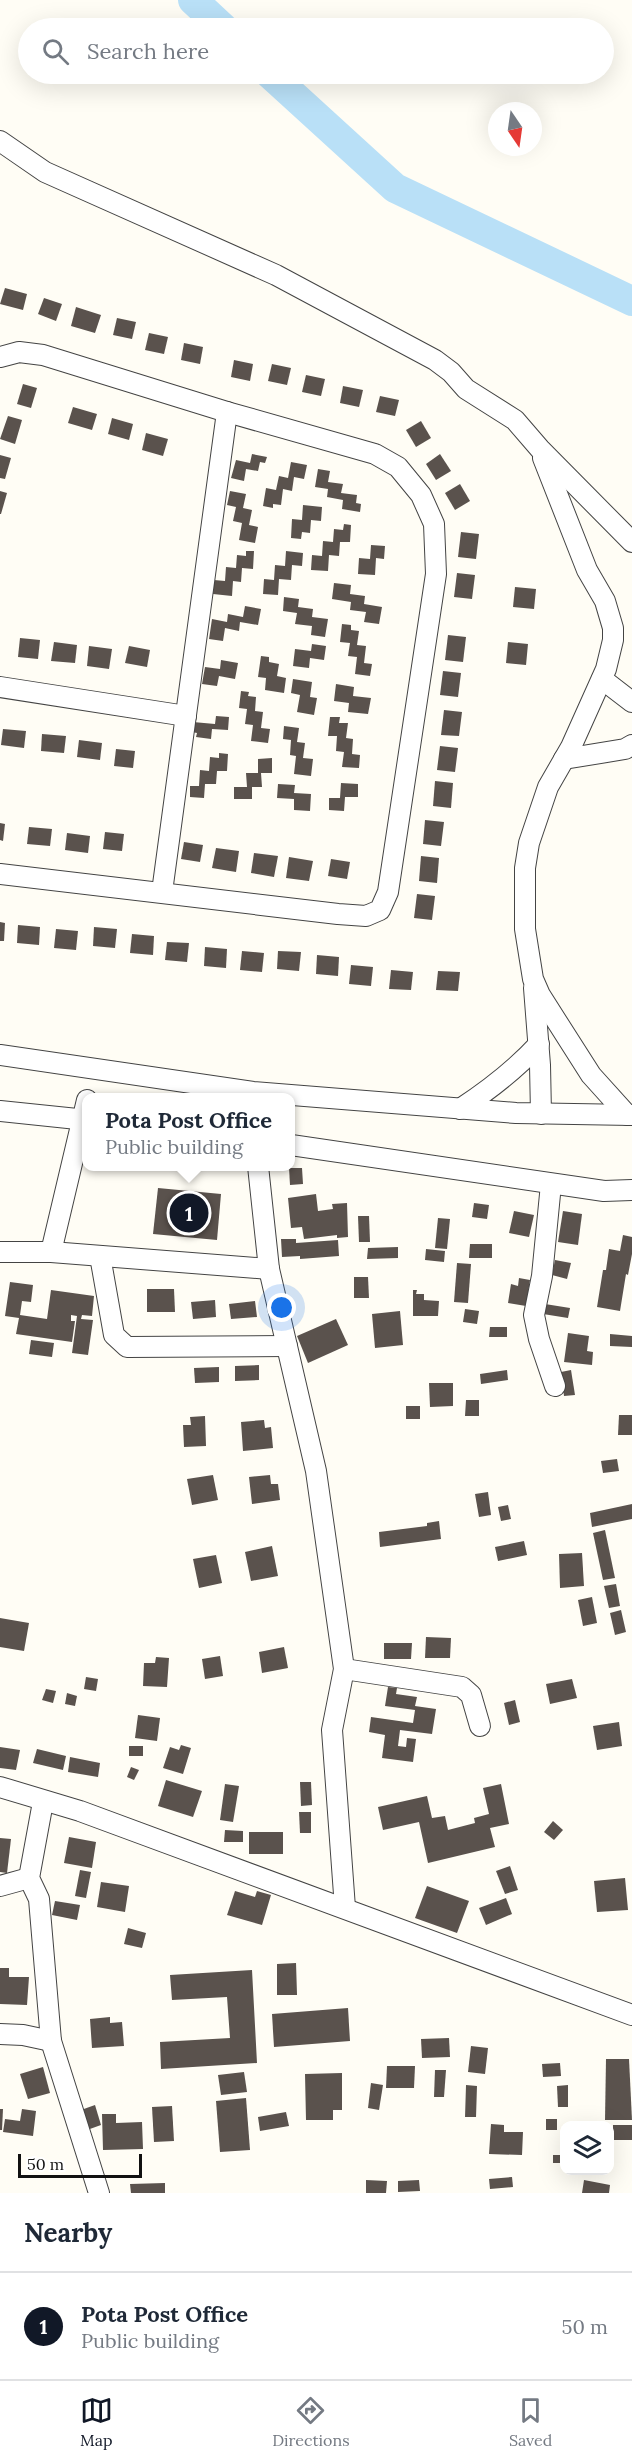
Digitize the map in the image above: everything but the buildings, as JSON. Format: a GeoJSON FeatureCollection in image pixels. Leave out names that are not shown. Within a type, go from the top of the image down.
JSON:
{"type":"FeatureCollection","features":[{"type":"Feature","properties":{"kind":"street"},"geometry":{"type":"LineString","coordinates":[[0,141],[45,172],[276,275],[435,360],[451,372],[465,389],[515,420],[540,449],[632,542]]}},
{"type":"Feature","properties":{"kind":"street"},"geometry":{"type":"LineString","coordinates":[[0,357],[19,352],[43,355],[227,412],[375,454],[398,467],[421,495],[434,524],[435,574],[388,892],[380,910],[366,916],[338,914],[0,874]]}},
{"type":"Feature","properties":{"kind":"street"},"geometry":{"type":"LineString","coordinates":[[162,892],[227,412]]}},
{"type":"Feature","properties":{"kind":"street"},"geometry":{"type":"LineString","coordinates":[[540,449],[587,570],[604,601],[613,628],[613,640],[602,679],[548,787],[525,868],[525,929],[533,979],[539,1044],[541,1114]]}},
{"type":"Feature","properties":{"kind":"street"},"geometry":{"type":"LineString","coordinates":[[602,679],[632,702]]}},
{"type":"Feature","properties":{"kind":"street"},"geometry":{"type":"LineString","coordinates":[[0,687],[186,716]]}},
{"type":"Feature","properties":{"kind":"street"},"geometry":{"type":"LineString","coordinates":[[564,759],[632,745]]}},
{"type":"Feature","properties":{"kind":"street"},"geometry":{"type":"LineString","coordinates":[[533,979],[540,995],[591,1075],[630,1115]]}},
{"type":"Feature","properties":{"kind":"street"},"geometry":{"type":"LineString","coordinates":[[460,1109],[519,1066],[539,1044]]}},
{"type":"Feature","properties":{"kind":"street"},"geometry":{"type":"LineString","coordinates":[[0,1055],[241,1093]]}},
{"type":"Feature","properties":{"kind":"street"},"geometry":{"type":"LineString","coordinates":[[89,1093],[96,1069]]}},
{"type":"Feature","properties":{"kind":"street"},"geometry":{"type":"LineString","coordinates":[[295,1098],[541,1114],[630,1115]]}},
{"type":"Feature","properties":{"kind":"street"},"geometry":{"type":"LineString","coordinates":[[0,1111],[82,1119]]}},
{"type":"Feature","properties":{"kind":"street"},"geometry":{"type":"LineString","coordinates":[[51,1252],[82,1127]]}},
{"type":"Feature","properties":{"kind":"street"},"geometry":{"type":"LineString","coordinates":[[295,1146],[604,1191],[632,1190]]}},
{"type":"Feature","properties":{"kind":"street"},"geometry":{"type":"LineString","coordinates":[[258,1171],[269,1269],[316,1472],[344,1669],[332,1730],[345,1908]]}},
{"type":"Feature","properties":{"kind":"street"},"geometry":{"type":"LineString","coordinates":[[551,1184],[542,1276],[534,1315],[539,1339],[555,1386]]}},
{"type":"Feature","properties":{"kind":"street"},"geometry":{"type":"LineString","coordinates":[[0,1252],[51,1252],[269,1269]]}},
{"type":"Feature","properties":{"kind":"street"},"geometry":{"type":"LineString","coordinates":[[100,1256],[114,1335],[127,1347],[287,1346]]}},
{"type":"Feature","properties":{"kind":"street"},"geometry":{"type":"LineString","coordinates":[[344,1669],[462,1687],[471,1695],[480,1726]]}},
{"type":"Feature","properties":{"kind":"street"},"geometry":{"type":"LineString","coordinates":[[0,1787],[43,1802],[80,1811],[632,2015]]}},
{"type":"Feature","properties":{"kind":"street"},"geometry":{"type":"LineString","coordinates":[[43,1802],[29,1878],[39,1899],[51,2041],[99,2193]]}},
{"type":"Feature","properties":{"kind":"street"},"geometry":{"type":"LineString","coordinates":[[0,1886],[29,1878]]}},
{"type":"Feature","properties":{"kind":"street"},"geometry":{"type":"LineString","coordinates":[[0,2034],[23,2035],[51,2041]]}},
{"type":"Feature","properties":{"kind":"waterway"},"geometry":{"type":"LineString","coordinates":[[193,0],[212,18]]}},
{"type":"Feature","properties":{"kind":"waterway"},"geometry":{"type":"LineString","coordinates":[[281,84],[395,188],[632,301]]}},
{"type":"Feature","properties":{"kind":"place","name":"Pota Post Office"},"geometry":{"type":"Point","coordinates":[189,1213]}}]}
